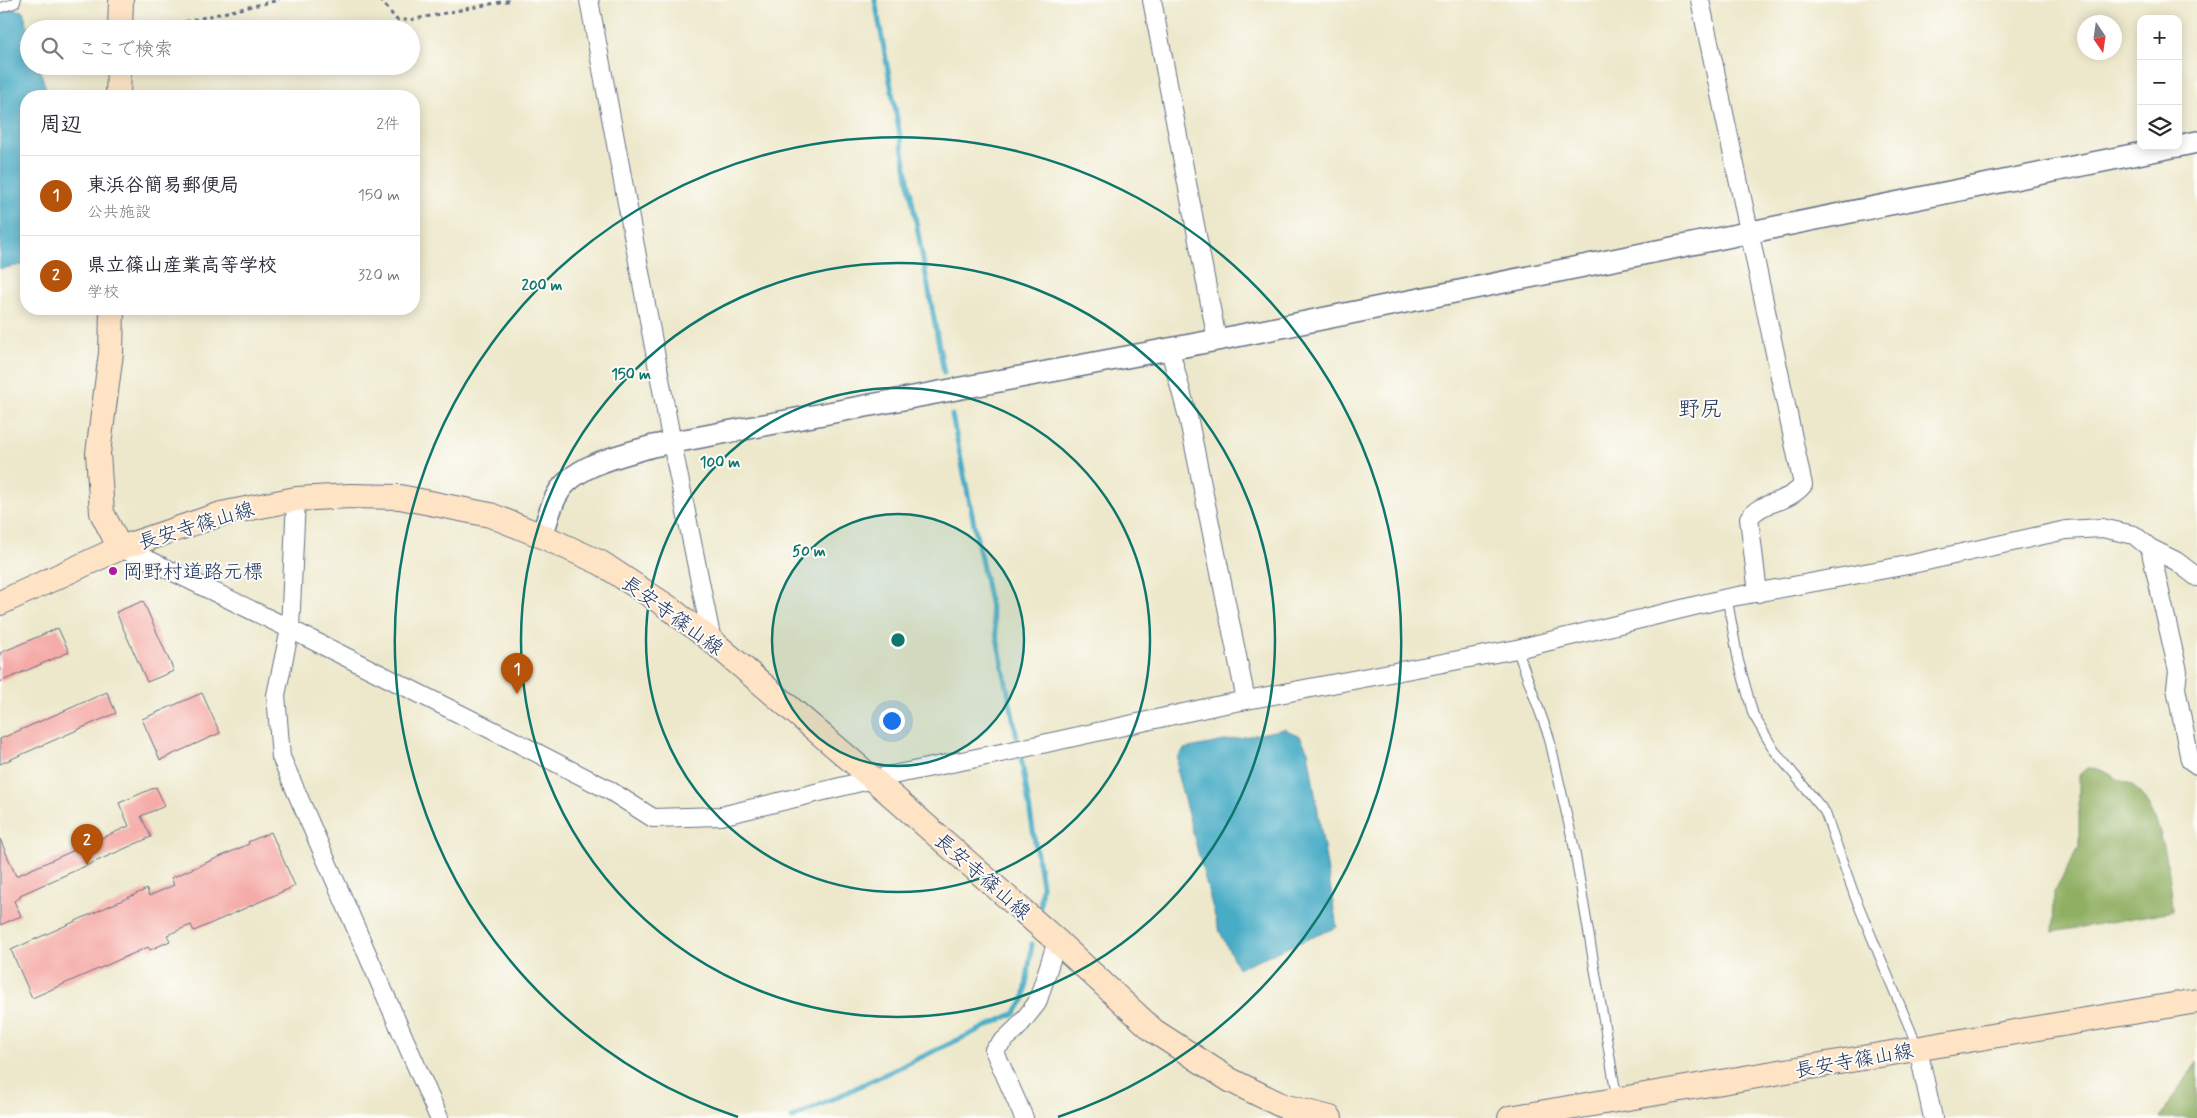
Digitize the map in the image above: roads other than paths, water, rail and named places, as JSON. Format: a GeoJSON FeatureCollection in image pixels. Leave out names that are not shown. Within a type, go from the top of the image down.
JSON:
{"type":"FeatureCollection","features":[{"type":"Feature","properties":{"kind":"main road"},"geometry":{"type":"LineString","coordinates":[[120,20],[121,0]]}},
{"type":"Feature","properties":{"kind":"main road"},"geometry":{"type":"LineString","coordinates":[[118,90],[119,75]]}},
{"type":"Feature","properties":{"kind":"main road","name":"長安寺篠山線"},"geometry":{"type":"LineString","coordinates":[[112,315],[111,353],[98,453],[102,513],[120,548],[221,514],[296,498],[400,497],[490,515],[601,563],[668,607],[712,641],[873,779],[1057,941],[1154,1031],[1230,1080],[1283,1106],[1330,1118]]}},
{"type":"Feature","properties":{"kind":"main road"},"geometry":{"type":"LineString","coordinates":[[0,603],[120,548]]}},
{"type":"Feature","properties":{"kind":"main road","name":"長安寺篠山線"},"geometry":{"type":"LineString","coordinates":[[1510,1118],[1538,1116],[1616,1099],[2197,1001]]}},
{"type":"Feature","properties":{"kind":"street"},"geometry":{"type":"LineString","coordinates":[[589,0],[672,443],[712,641]]}},
{"type":"Feature","properties":{"kind":"street"},"geometry":{"type":"LineString","coordinates":[[1152,0],[1217,340]]}},
{"type":"Feature","properties":{"kind":"street"},"geometry":{"type":"LineString","coordinates":[[1700,0],[1803,485],[1796,494],[1781,502],[1755,510],[1749,518],[1758,593]]}},
{"type":"Feature","properties":{"kind":"street"},"geometry":{"type":"LineString","coordinates":[[2182,145],[2197,142]]}},
{"type":"Feature","properties":{"kind":"street"},"geometry":{"type":"LineString","coordinates":[[542,536],[557,494],[573,476],[607,460],[672,443],[1170,350],[2159,150]]}},
{"type":"Feature","properties":{"kind":"street"},"geometry":{"type":"LineString","coordinates":[[1170,350],[1189,421],[1246,700]]}},
{"type":"Feature","properties":{"kind":"street"},"geometry":{"type":"LineString","coordinates":[[296,498],[290,629],[276,695],[281,757],[439,1118]]}},
{"type":"Feature","properties":{"kind":"street"},"geometry":{"type":"LineString","coordinates":[[120,548],[153,562],[290,629],[609,790],[653,818],[721,816],[873,779],[1246,700],[1517,649],[1727,598],[1908,565],[2066,530],[2102,528],[2134,535],[2150,548],[2176,560],[2197,577]]}},
{"type":"Feature","properties":{"kind":"street"},"geometry":{"type":"LineString","coordinates":[[2150,548],[2178,671],[2176,688],[2190,760],[2197,765]]}},
{"type":"Feature","properties":{"kind":"street"},"geometry":{"type":"LineString","coordinates":[[1024,1118],[994,1050],[1018,1027],[1037,1003],[1057,941]]}},
{"type":"Feature","properties":{"kind":"street"},"geometry":{"type":"LineString","coordinates":[[1918,1049],[1933,1118]]}},
{"type":"Feature","properties":{"kind":"lane"},"geometry":{"type":"LineString","coordinates":[[0,8],[15,3],[16,0]]}},
{"type":"Feature","properties":{"kind":"lane"},"geometry":{"type":"LineString","coordinates":[[1727,598],[1738,660],[1753,714],[1774,750],[1825,812],[1855,897],[1918,1049]]}},
{"type":"Feature","properties":{"kind":"lane"},"geometry":{"type":"LineString","coordinates":[[1517,649],[1549,737],[1572,838],[1616,1099]]}},
{"type":"Feature","properties":{"kind":"water"},"geometry":{"type":"Polygon","coordinates":[[[0,9],[23,11],[26,20],[20,20],[20,75],[42,75],[46,90],[20,90],[20,265],[0,269],[0,9]]]}},
{"type":"Feature","properties":{"kind":"water"},"geometry":{"type":"Polygon","coordinates":[[[1284,729],[1300,736],[1308,751],[1337,927],[1238,968],[1218,928],[1177,773],[1178,757],[1184,749],[1284,729]]]}},
{"type":"Feature","properties":{"kind":"waterway"},"geometry":{"type":"LineString","coordinates":[[875,0],[944,373]]}},
{"type":"Feature","properties":{"kind":"waterway"},"geometry":{"type":"LineString","coordinates":[[952,415],[1017,737]]}},
{"type":"Feature","properties":{"kind":"waterway"},"geometry":{"type":"LineString","coordinates":[[1021,757],[1042,885],[1040,908]]}},
{"type":"Feature","properties":{"kind":"waterway"},"geometry":{"type":"LineString","coordinates":[[792,1118],[1015,1013],[1024,1000],[1032,944]]}},
{"type":"Feature","properties":{"kind":"place","name":"岡野村道路元標"},"geometry":{"type":"Point","coordinates":[113,571]}},
{"type":"Feature","properties":{"kind":"place","name":"東浜谷簡易郵便局"},"geometry":{"type":"Point","coordinates":[517,694]}},
{"type":"Feature","properties":{"kind":"place","name":"県立篠山産業高等学校"},"geometry":{"type":"Point","coordinates":[87,865]}},
{"type":"Feature","properties":{"kind":"district","name":"野尻"},"geometry":{"type":"Point","coordinates":[1700,408]}}]}
